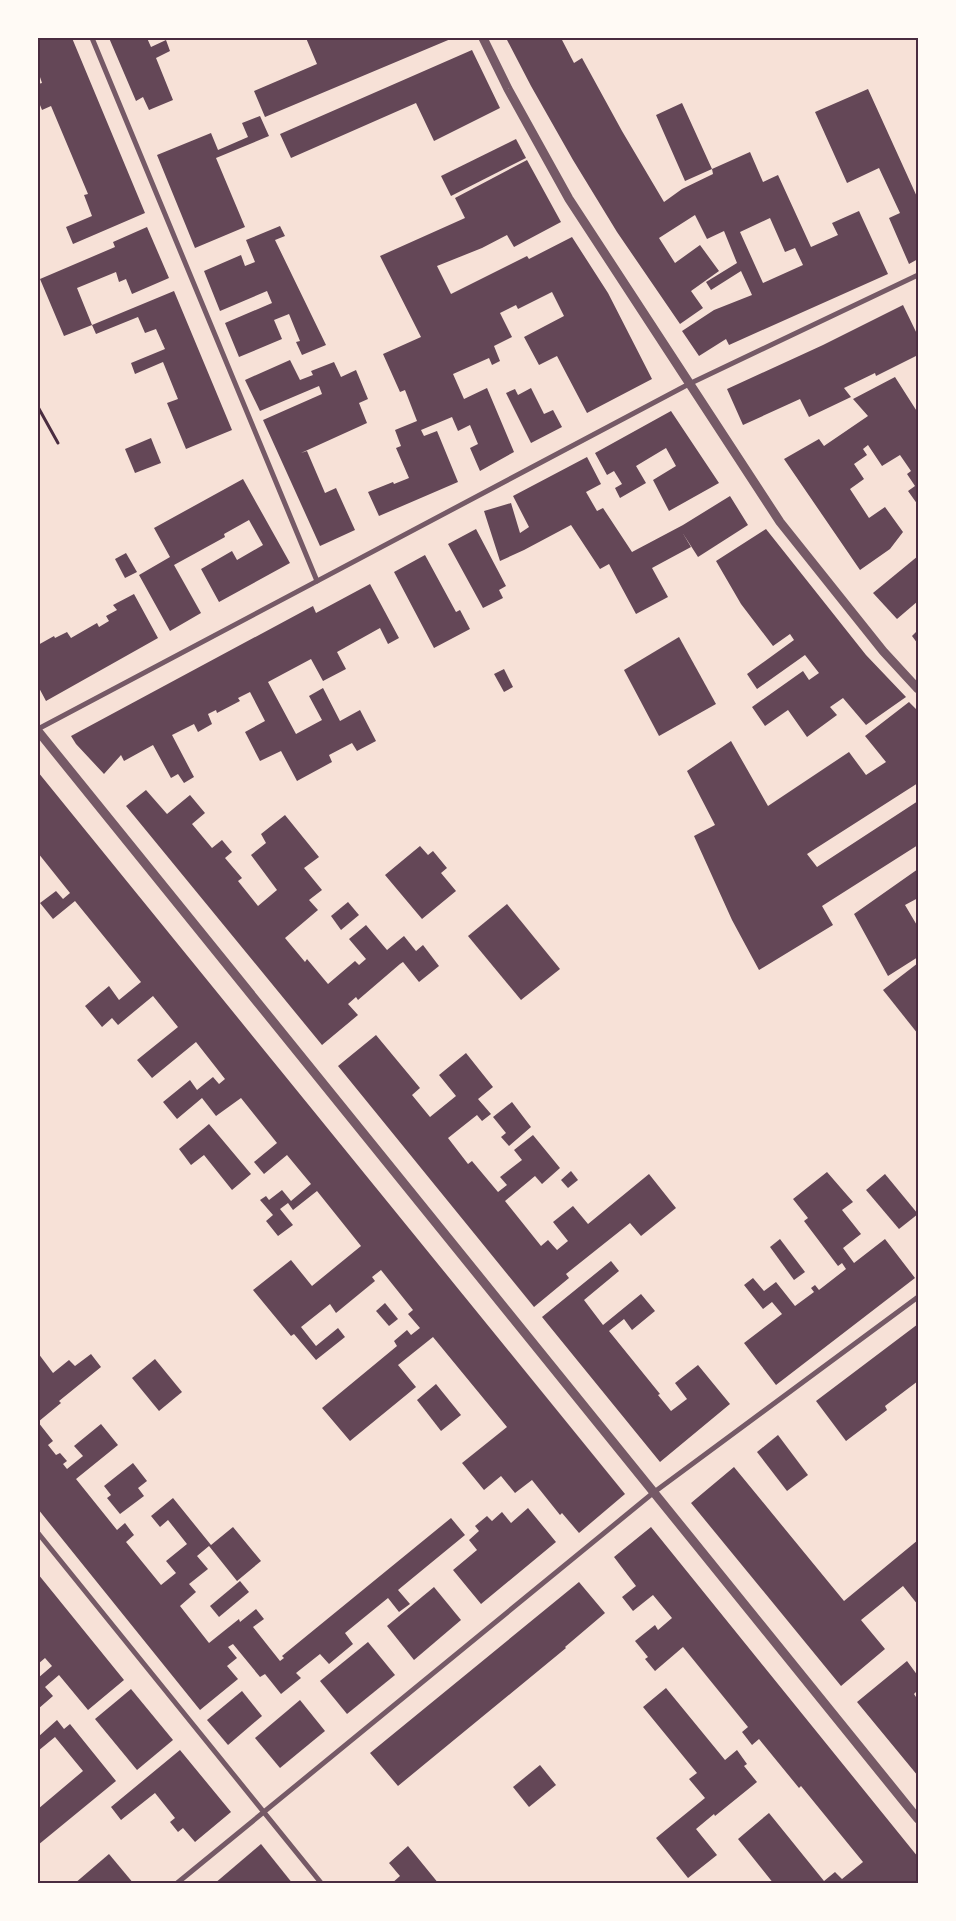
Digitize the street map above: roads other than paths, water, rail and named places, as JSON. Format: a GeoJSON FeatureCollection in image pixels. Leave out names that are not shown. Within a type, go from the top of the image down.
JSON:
{"type":"FeatureCollection","features":[{"type":"Feature","properties":{"kind":"street"},"geometry":{"type":"LineString","coordinates":[[92,38],[318,581]]}},
{"type":"Feature","properties":{"kind":"street"},"geometry":{"type":"LineString","coordinates":[[483,38],[508,89],[569,199],[780,522],[883,651],[918,689]]}},
{"type":"Feature","properties":{"kind":"street"},"geometry":{"type":"LineString","coordinates":[[918,275],[690,384],[38,730],[918,1819]]}},
{"type":"Feature","properties":{"kind":"street"},"geometry":{"type":"LineString","coordinates":[[176,1884],[653,1493],[918,1297]]}},
{"type":"Feature","properties":{"kind":"street"},"geometry":{"type":"LineString","coordinates":[[38,1533],[322,1884]]}}]}
